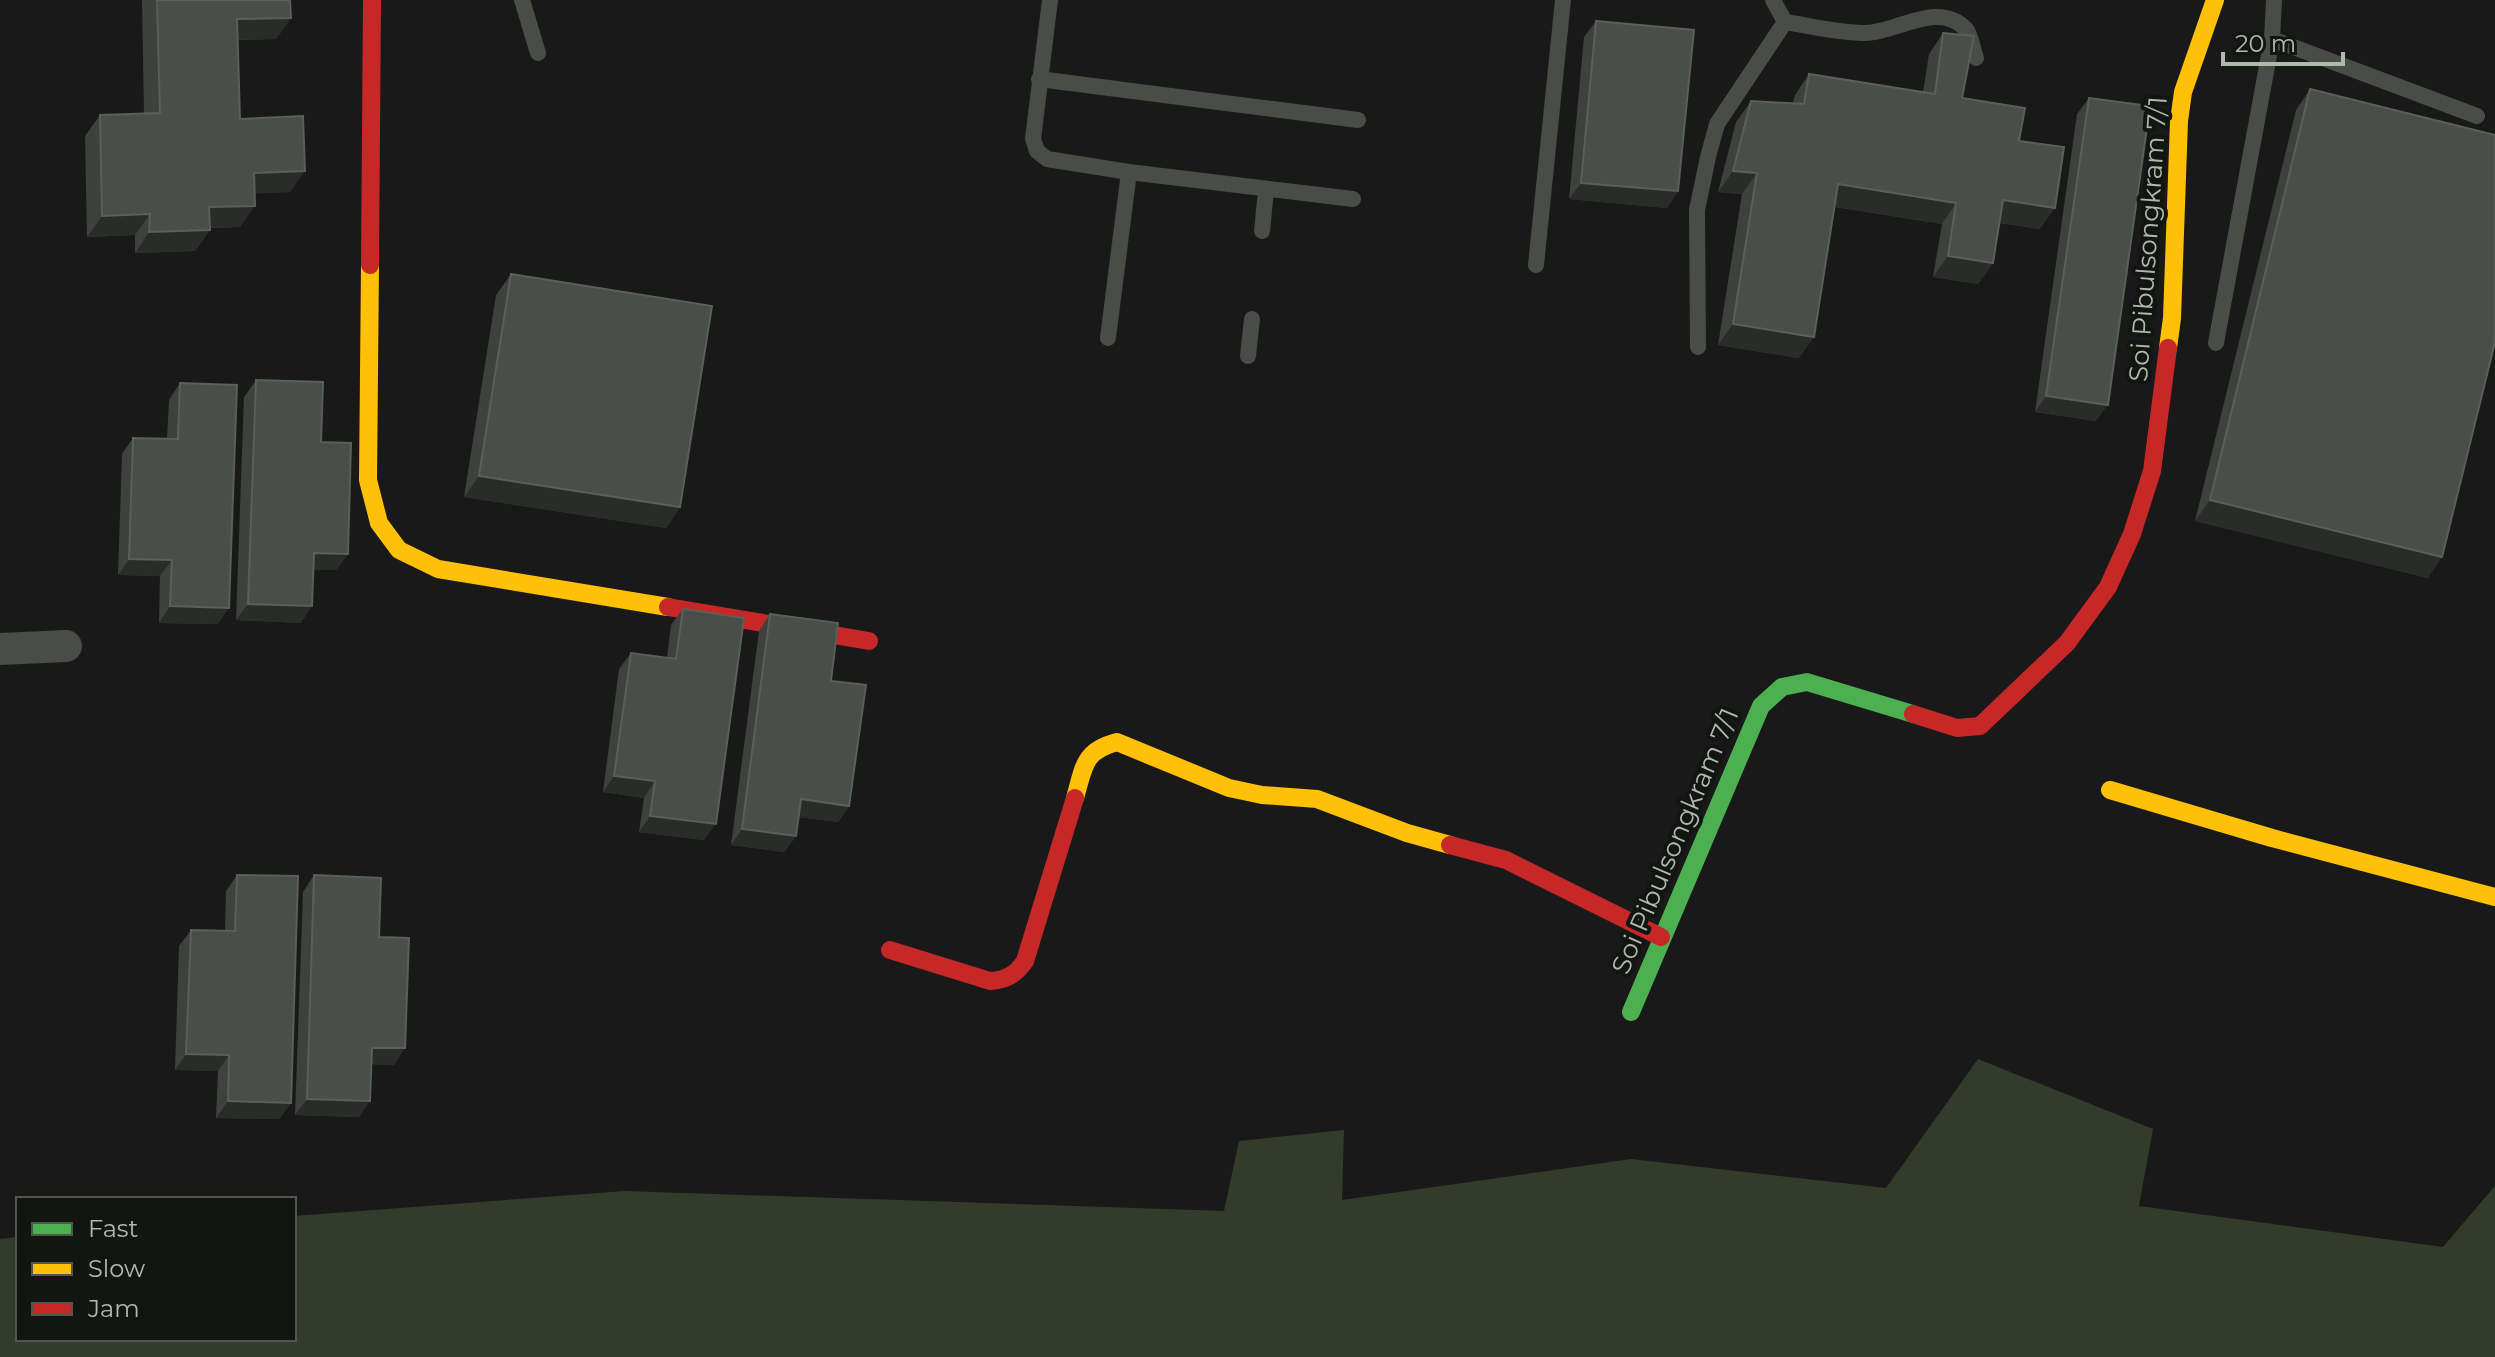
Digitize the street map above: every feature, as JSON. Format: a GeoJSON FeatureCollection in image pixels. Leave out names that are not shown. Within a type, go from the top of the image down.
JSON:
{"type":"FeatureCollection","features":[{"type":"Feature","properties":{"kind":"street"},"geometry":{"type":"LineString","coordinates":[[372,0],[368,480],[379,523],[399,550],[438,569],[869,641]]}},
{"type":"Feature","properties":{"kind":"street","name":"Soi Pibulsongkram 7/1"},"geometry":{"type":"LineString","coordinates":[[1631,1012],[1761,706],[1782,687],[1807,682],[1957,728],[1980,726],[2067,643],[2108,587],[2132,534],[2152,471],[2172,318],[2179,121],[2183,92],[2215,0]]}},
{"type":"Feature","properties":{"kind":"street"},"geometry":{"type":"LineString","coordinates":[[0,649],[66,646]]}},
{"type":"Feature","properties":{"kind":"street"},"geometry":{"type":"LineString","coordinates":[[890,950],[990,981],[1006,981],[1016,973],[1025,961],[1087,757],[1101,746],[1117,742],[1229,788],[1262,795],[1317,799],[1407,833],[1506,860],[1661,937]]}},
{"type":"Feature","properties":{"kind":"street"},"geometry":{"type":"LineString","coordinates":[[2110,790],[2272,838],[2495,897]]}},
{"type":"Feature","properties":{"kind":"lane"},"geometry":{"type":"LineString","coordinates":[[522,0],[538,53]]}},
{"type":"Feature","properties":{"kind":"lane"},"geometry":{"type":"LineString","coordinates":[[1050,0],[1033,139],[1037,151],[1047,159],[1353,199]]}},
{"type":"Feature","properties":{"kind":"lane"},"geometry":{"type":"LineString","coordinates":[[1536,265],[1563,0]]}},
{"type":"Feature","properties":{"kind":"lane"},"geometry":{"type":"LineString","coordinates":[[1773,0],[1785,22]]}},
{"type":"Feature","properties":{"kind":"lane"},"geometry":{"type":"LineString","coordinates":[[2216,343],[2272,39],[2274,0]]}},
{"type":"Feature","properties":{"kind":"lane"},"geometry":{"type":"LineString","coordinates":[[1785,22],[1866,33],[1892,29],[1928,14],[1948,17],[1967,29],[1976,58]]}},
{"type":"Feature","properties":{"kind":"lane"},"geometry":{"type":"LineString","coordinates":[[1698,347],[1697,210],[1711,146],[1717,124],[1785,22]]}},
{"type":"Feature","properties":{"kind":"lane"},"geometry":{"type":"LineString","coordinates":[[2272,39],[2477,116]]}},
{"type":"Feature","properties":{"kind":"lane"},"geometry":{"type":"LineString","coordinates":[[1039,79],[1358,120]]}},
{"type":"Feature","properties":{"kind":"lane"},"geometry":{"type":"LineString","coordinates":[[1108,338],[1129,172]]}},
{"type":"Feature","properties":{"kind":"lane"},"geometry":{"type":"LineString","coordinates":[[1262,231],[1266,190]]}},
{"type":"Feature","properties":{"kind":"lane"},"geometry":{"type":"LineString","coordinates":[[1248,356],[1252,319]]}},
{"type":"Feature","properties":{"kind":"shaded area"},"geometry":{"type":"Polygon","coordinates":[[[1978,1059],[2153,1129],[2139,1206],[2443,1247],[2495,1186],[2495,1357],[0,1357],[0,1239],[16,1237],[16,1341],[296,1341],[296,1216],[625,1191],[1224,1211],[1239,1141],[1344,1130],[1342,1200],[1631,1159],[1886,1188],[1978,1059]]]}},
{"type":"Feature","properties":{"kind":"building"},"geometry":{"type":"Polygon","coordinates":[[[157,0],[290,0],[291,18],[237,19],[240,119],[303,116],[305,171],[254,173],[255,206],[209,207],[210,230],[149,232],[150,214],[102,216],[100,115],[160,113],[157,0]]]}},
{"type":"Feature","properties":{"kind":"building"},"geometry":{"type":"Polygon","coordinates":[[[1596,21],[1694,30],[1678,191],[1581,183],[1596,21]]]}},
{"type":"Feature","properties":{"kind":"building"},"geometry":{"type":"Polygon","coordinates":[[[1943,33],[1974,36],[1962,98],[2025,108],[2019,141],[2064,147],[2055,208],[2003,200],[1993,263],[1948,256],[1956,203],[1838,184],[1814,337],[1733,324],[1757,173],[1733,171],[1751,101],[1804,104],[1809,74],[1935,94],[1943,33]]]}},
{"type":"Feature","properties":{"kind":"building"},"geometry":{"type":"Polygon","coordinates":[[[2310,89],[2495,135],[2495,342],[2442,557],[2210,500],[2310,89]]]}},
{"type":"Feature","properties":{"kind":"building"},"geometry":{"type":"Polygon","coordinates":[[[2089,98],[2150,106],[2108,405],[2046,396],[2089,98]]]}},
{"type":"Feature","properties":{"kind":"building"},"geometry":{"type":"Polygon","coordinates":[[[511,274],[712,306],[680,507],[479,476],[511,274]]]}},
{"type":"Feature","properties":{"kind":"building"},"geometry":{"type":"Polygon","coordinates":[[[256,380],[323,382],[321,442],[351,443],[348,554],[314,553],[312,606],[248,604],[256,380]]]}},
{"type":"Feature","properties":{"kind":"building"},"geometry":{"type":"Polygon","coordinates":[[[180,383],[237,385],[229,608],[170,606],[172,560],[129,559],[133,438],[178,439],[180,383]]]}},
{"type":"Feature","properties":{"kind":"building"},"geometry":{"type":"Polygon","coordinates":[[[683,609],[744,618],[716,824],[650,816],[655,781],[614,776],[631,653],[676,659],[683,609]]]}},
{"type":"Feature","properties":{"kind":"building"},"geometry":{"type":"Polygon","coordinates":[[[770,614],[838,623],[831,681],[866,685],[849,806],[801,799],[796,836],[742,829],[770,614]]]}},
{"type":"Feature","properties":{"kind":"building"},"geometry":{"type":"Polygon","coordinates":[[[237,875],[298,876],[291,1103],[228,1101],[229,1055],[186,1054],[191,930],[235,931],[237,875]]]}},
{"type":"Feature","properties":{"kind":"building"},"geometry":{"type":"Polygon","coordinates":[[[314,875],[381,878],[379,937],[409,938],[405,1048],[372,1048],[370,1101],[307,1099],[314,875]]]}},
{"type":"Feature","properties":{"kind":"traffic: fast"},"geometry":{"type":"LineString","coordinates":[[1631,1012],[1761,706],[1782,687],[1807,682],[1913,714]]}},
{"type":"Feature","properties":{"kind":"traffic: slow"},"geometry":{"type":"LineString","coordinates":[[2168,348],[2172,318],[2179,121],[2183,92],[2215,0]]}},
{"type":"Feature","properties":{"kind":"traffic: slow"},"geometry":{"type":"LineString","coordinates":[[370,265],[368,480],[379,523],[399,550],[438,569],[668,607]]}},
{"type":"Feature","properties":{"kind":"traffic: slow"},"geometry":{"type":"LineString","coordinates":[[1075,798],[1083,769],[1091,756],[1097,750],[1117,742],[1229,788],[1262,795],[1317,799],[1407,833],[1450,845]]}},
{"type":"Feature","properties":{"kind":"traffic: slow"},"geometry":{"type":"LineString","coordinates":[[2110,790],[2272,838],[2495,897]]}},
{"type":"Feature","properties":{"kind":"traffic: jam"},"geometry":{"type":"LineString","coordinates":[[370,265],[372,0]]}},
{"type":"Feature","properties":{"kind":"traffic: jam"},"geometry":{"type":"LineString","coordinates":[[1913,714],[1957,728],[1980,726],[2067,643],[2108,587],[2132,534],[2152,471],[2168,348]]}},
{"type":"Feature","properties":{"kind":"traffic: jam"},"geometry":{"type":"LineString","coordinates":[[668,607],[869,641]]}},
{"type":"Feature","properties":{"kind":"traffic: jam"},"geometry":{"type":"LineString","coordinates":[[890,950],[990,981],[1014,973],[1025,961],[1075,798]]}},
{"type":"Feature","properties":{"kind":"traffic: jam"},"geometry":{"type":"LineString","coordinates":[[1450,845],[1506,860],[1661,937]]}}]}
